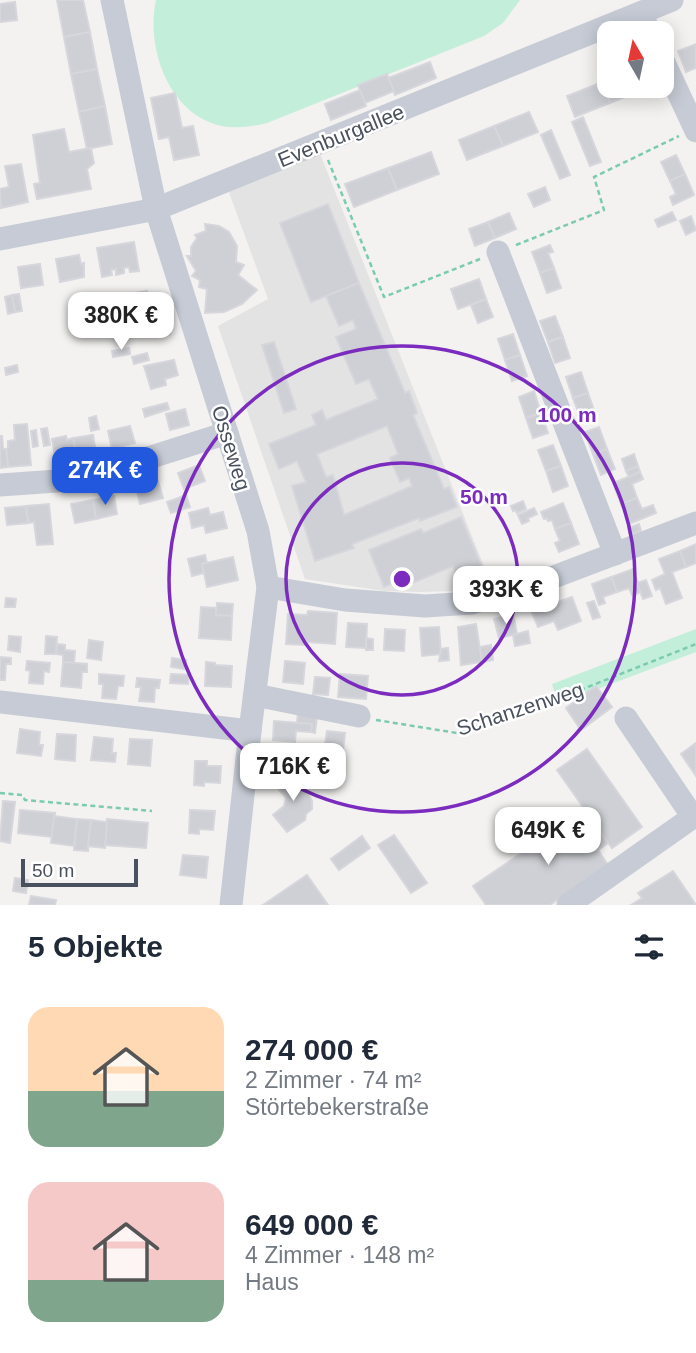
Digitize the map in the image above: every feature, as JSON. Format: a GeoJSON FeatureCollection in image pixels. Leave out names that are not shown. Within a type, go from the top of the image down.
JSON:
{"type":"FeatureCollection","features":[{"type":"Feature","properties":{"kind":"street","name":"Osseweg"},"geometry":{"type":"LineString","coordinates":[[112,0],[156,209],[260,539],[268,587],[232,905]]}},
{"type":"Feature","properties":{"kind":"street","name":"Evenburgallee"},"geometry":{"type":"LineString","coordinates":[[647,21],[672,0]]}},
{"type":"Feature","properties":{"kind":"street","name":"Evenburgallee"},"geometry":{"type":"LineString","coordinates":[[0,239],[156,209],[246,164],[321,144],[597,41]]}},
{"type":"Feature","properties":{"kind":"street"},"geometry":{"type":"LineString","coordinates":[[674,84],[695,130]]}},
{"type":"Feature","properties":{"kind":"street"},"geometry":{"type":"LineString","coordinates":[[498,252],[615,554]]}},
{"type":"Feature","properties":{"kind":"street"},"geometry":{"type":"LineString","coordinates":[[0,485],[57,481],[107,471],[227,433]]}},
{"type":"Feature","properties":{"kind":"street"},"geometry":{"type":"LineString","coordinates":[[268,587],[358,601],[425,606],[472,603],[522,589],[696,523]]}},
{"type":"Feature","properties":{"kind":"street"},"geometry":{"type":"LineString","coordinates":[[255,695],[359,716]]}},
{"type":"Feature","properties":{"kind":"street"},"geometry":{"type":"LineString","coordinates":[[0,702],[250,731]]}},
{"type":"Feature","properties":{"kind":"street"},"geometry":{"type":"LineString","coordinates":[[568,905],[695,817],[626,718]]}},
{"type":"Feature","properties":{"kind":"path"},"geometry":{"type":"LineString","coordinates":[[321,144],[384,298],[604,210],[594,177],[695,130]]}},
{"type":"Feature","properties":{"kind":"path","name":"Schanzenweg"},"geometry":{"type":"LineString","coordinates":[[359,716],[390,724],[457,733],[530,710],[696,644]]}},
{"type":"Feature","properties":{"kind":"path"},"geometry":{"type":"LineString","coordinates":[[0,793],[22,795],[25,800],[152,811]]}},
{"type":"Feature","properties":{"kind":"shaded area"},"geometry":{"type":"Polygon","coordinates":[[[319,151],[491,584],[457,591],[421,592],[384,591],[305,579],[218,326],[268,299],[227,187],[319,151]]]}},
{"type":"Feature","properties":{"kind":"green space"},"geometry":{"type":"Polygon","coordinates":[[[156,0],[520,0],[503,23],[484,36],[267,123],[229,127],[209,122],[192,112],[167,80],[159,61],[155,40],[156,0]]]}},
{"type":"Feature","properties":{"kind":"green space"},"geometry":{"type":"Polygon","coordinates":[[[696,629],[696,652],[558,704],[552,684],[696,629]]]}},
{"type":"Feature","properties":{"kind":"building"},"geometry":{"type":"Polygon","coordinates":[[[57,0],[83,0],[90,32],[64,37],[57,0]]]}},
{"type":"Feature","properties":{"kind":"building"},"geometry":{"type":"Polygon","coordinates":[[[15,2],[17,20],[0,22],[0,4],[15,2]]]}},
{"type":"Feature","properties":{"kind":"building"},"geometry":{"type":"Polygon","coordinates":[[[90,32],[97,69],[71,74],[64,37],[90,32]]]}},
{"type":"Feature","properties":{"kind":"building"},"geometry":{"type":"Polygon","coordinates":[[[696,44],[696,68],[686,72],[678,51],[696,44]]]}},
{"type":"Feature","properties":{"kind":"building"},"geometry":{"type":"Polygon","coordinates":[[[430,62],[436,78],[395,95],[388,78],[430,62]]]}},
{"type":"Feature","properties":{"kind":"building"},"geometry":{"type":"Polygon","coordinates":[[[97,69],[105,106],[79,112],[71,74],[97,69]]]}},
{"type":"Feature","properties":{"kind":"building"},"geometry":{"type":"Polygon","coordinates":[[[387,74],[394,91],[365,103],[358,85],[387,74]]]}},
{"type":"Feature","properties":{"kind":"building"},"geometry":{"type":"Polygon","coordinates":[[[597,84],[597,98],[608,98],[610,103],[575,117],[567,96],[597,84]]]}},
{"type":"Feature","properties":{"kind":"building"},"geometry":{"type":"Polygon","coordinates":[[[360,90],[366,106],[331,120],[325,104],[360,90]]]}},
{"type":"Feature","properties":{"kind":"building"},"geometry":{"type":"Polygon","coordinates":[[[175,93],[182,128],[193,126],[199,155],[174,160],[169,137],[159,139],[151,98],[175,93]]]}},
{"type":"Feature","properties":{"kind":"building"},"geometry":{"type":"Polygon","coordinates":[[[608,98],[622,98],[610,103],[608,98]]]}},
{"type":"Feature","properties":{"kind":"building"},"geometry":{"type":"Polygon","coordinates":[[[105,106],[112,144],[87,149],[79,112],[105,106]]]}},
{"type":"Feature","properties":{"kind":"building"},"geometry":{"type":"Polygon","coordinates":[[[529,112],[538,132],[503,146],[494,126],[529,112]]]}},
{"type":"Feature","properties":{"kind":"building"},"geometry":{"type":"Polygon","coordinates":[[[583,117],[601,162],[590,166],[572,122],[583,117]]]}},
{"type":"Feature","properties":{"kind":"building"},"geometry":{"type":"Polygon","coordinates":[[[494,126],[503,146],[467,160],[459,140],[494,126]]]}},
{"type":"Feature","properties":{"kind":"building"},"geometry":{"type":"Polygon","coordinates":[[[64,129],[69,152],[91,148],[94,163],[87,169],[91,189],[37,199],[34,184],[40,183],[33,135],[64,129]]]}},
{"type":"Feature","properties":{"kind":"building"},"geometry":{"type":"Polygon","coordinates":[[[551,130],[570,175],[560,179],[541,135],[551,130]]]}},
{"type":"Feature","properties":{"kind":"building"},"geometry":{"type":"Polygon","coordinates":[[[431,152],[439,174],[397,190],[388,168],[431,152]]]}},
{"type":"Feature","properties":{"kind":"building"},"geometry":{"type":"Polygon","coordinates":[[[676,155],[685,174],[670,181],[661,162],[676,155]]]}},
{"type":"Feature","properties":{"kind":"building"},"geometry":{"type":"Polygon","coordinates":[[[21,164],[28,202],[1,208],[0,189],[9,187],[5,166],[21,164]]]}},
{"type":"Feature","properties":{"kind":"building"},"geometry":{"type":"Polygon","coordinates":[[[388,168],[397,190],[354,207],[345,184],[388,168]]]}},
{"type":"Feature","properties":{"kind":"building"},"geometry":{"type":"Polygon","coordinates":[[[685,174],[694,195],[673,205],[670,197],[676,194],[670,181],[685,174]]]}},
{"type":"Feature","properties":{"kind":"building"},"geometry":{"type":"Polygon","coordinates":[[[545,187],[550,200],[534,207],[528,194],[545,187]]]}},
{"type":"Feature","properties":{"kind":"building"},"geometry":{"type":"Polygon","coordinates":[[[328,204],[359,283],[311,302],[280,223],[328,204]]]}},
{"type":"Feature","properties":{"kind":"building"},"geometry":{"type":"Polygon","coordinates":[[[672,212],[676,220],[658,227],[655,220],[672,212]]]}},
{"type":"Feature","properties":{"kind":"building"},"geometry":{"type":"Polygon","coordinates":[[[509,213],[516,229],[495,238],[488,222],[509,213]]]}},
{"type":"Feature","properties":{"kind":"building"},"geometry":{"type":"Polygon","coordinates":[[[691,216],[696,230],[686,235],[680,221],[691,216]]]}},
{"type":"Feature","properties":{"kind":"building"},"geometry":{"type":"Polygon","coordinates":[[[488,222],[495,238],[475,246],[469,229],[488,222]]]}},
{"type":"Feature","properties":{"kind":"building"},"geometry":{"type":"Polygon","coordinates":[[[205,224],[219,226],[229,232],[237,246],[236,262],[244,265],[238,275],[257,290],[242,304],[224,312],[205,313],[207,289],[199,287],[200,280],[192,276],[196,271],[187,256],[191,256],[191,247],[197,238],[195,235],[206,231],[205,224]]]}},
{"type":"Feature","properties":{"kind":"building"},"geometry":{"type":"Polygon","coordinates":[[[134,242],[139,271],[130,272],[129,267],[124,268],[124,273],[116,275],[116,269],[111,270],[112,275],[102,277],[97,248],[134,242]]]}},
{"type":"Feature","properties":{"kind":"building"},"geometry":{"type":"Polygon","coordinates":[[[550,245],[553,252],[548,253],[554,268],[540,273],[532,252],[550,245]]]}},
{"type":"Feature","properties":{"kind":"building"},"geometry":{"type":"Polygon","coordinates":[[[79,255],[81,264],[84,263],[84,277],[60,282],[56,259],[79,255]]]}},
{"type":"Feature","properties":{"kind":"building"},"geometry":{"type":"Polygon","coordinates":[[[40,264],[43,285],[21,288],[18,267],[40,264]]]}},
{"type":"Feature","properties":{"kind":"building"},"geometry":{"type":"Polygon","coordinates":[[[554,268],[561,288],[547,293],[540,273],[554,268]]]}},
{"type":"Feature","properties":{"kind":"building"},"geometry":{"type":"Polygon","coordinates":[[[479,279],[486,299],[458,309],[451,289],[479,279]]]}},
{"type":"Feature","properties":{"kind":"building"},"geometry":{"type":"Polygon","coordinates":[[[359,283],[405,393],[409,391],[417,413],[413,415],[444,489],[449,487],[457,507],[420,521],[419,518],[352,544],[354,548],[315,561],[292,486],[306,482],[297,461],[279,469],[269,444],[316,425],[312,415],[322,410],[326,420],[378,399],[369,379],[356,384],[336,337],[356,329],[353,320],[339,326],[326,296],[359,283]],[[387,426],[317,454],[326,477],[333,475],[344,515],[412,486],[409,478],[400,482],[390,458],[398,454],[387,426]]]}},
{"type":"Feature","properties":{"kind":"building"},"geometry":{"type":"Polygon","coordinates":[[[147,291],[153,327],[123,332],[121,324],[126,324],[125,318],[120,319],[119,311],[124,310],[123,305],[118,305],[116,296],[147,291]]]}},
{"type":"Feature","properties":{"kind":"building"},"geometry":{"type":"Polygon","coordinates":[[[19,294],[22,311],[15,312],[12,295],[19,294]]]}},
{"type":"Feature","properties":{"kind":"building"},"geometry":{"type":"Polygon","coordinates":[[[12,295],[15,312],[8,314],[5,297],[12,295]]]}},
{"type":"Feature","properties":{"kind":"building"},"geometry":{"type":"Polygon","coordinates":[[[486,299],[493,317],[478,323],[471,305],[486,299]]]}},
{"type":"Feature","properties":{"kind":"building"},"geometry":{"type":"Polygon","coordinates":[[[555,316],[563,337],[548,342],[540,321],[555,316]]]}},
{"type":"Feature","properties":{"kind":"building"},"geometry":{"type":"Polygon","coordinates":[[[168,322],[170,334],[157,336],[155,324],[168,322]]]}},
{"type":"Feature","properties":{"kind":"building"},"geometry":{"type":"Polygon","coordinates":[[[513,334],[520,355],[505,360],[498,339],[513,334]]]}},
{"type":"Feature","properties":{"kind":"building"},"geometry":{"type":"Polygon","coordinates":[[[563,337],[570,358],[555,363],[548,342],[563,337]]]}},
{"type":"Feature","properties":{"kind":"building"},"geometry":{"type":"Polygon","coordinates":[[[274,342],[296,409],[284,413],[262,345],[274,342]]]}},
{"type":"Feature","properties":{"kind":"building"},"geometry":{"type":"Polygon","coordinates":[[[129,348],[130,354],[113,357],[112,351],[129,348]]]}},
{"type":"Feature","properties":{"kind":"building"},"geometry":{"type":"Polygon","coordinates":[[[147,353],[149,360],[134,364],[132,357],[147,353]]]}},
{"type":"Feature","properties":{"kind":"building"},"geometry":{"type":"Polygon","coordinates":[[[520,355],[527,376],[512,381],[505,360],[520,355]]]}},
{"type":"Feature","properties":{"kind":"building"},"geometry":{"type":"Polygon","coordinates":[[[174,360],[178,375],[165,379],[166,385],[151,389],[144,366],[174,360]]]}},
{"type":"Feature","properties":{"kind":"building"},"geometry":{"type":"Polygon","coordinates":[[[17,365],[18,372],[6,375],[5,368],[17,365]]]}},
{"type":"Feature","properties":{"kind":"building"},"geometry":{"type":"Polygon","coordinates":[[[581,372],[588,393],[573,398],[566,377],[581,372]]]}},
{"type":"Feature","properties":{"kind":"building"},"geometry":{"type":"Polygon","coordinates":[[[534,391],[541,413],[526,418],[519,397],[534,391]]]}},
{"type":"Feature","properties":{"kind":"building"},"geometry":{"type":"Polygon","coordinates":[[[588,393],[595,413],[581,419],[573,398],[588,393]]]}},
{"type":"Feature","properties":{"kind":"building"},"geometry":{"type":"Polygon","coordinates":[[[167,403],[169,409],[145,417],[143,409],[167,403]]]}},
{"type":"Feature","properties":{"kind":"building"},"geometry":{"type":"Polygon","coordinates":[[[185,409],[189,425],[170,430],[166,414],[185,409]]]}},
{"type":"Feature","properties":{"kind":"building"},"geometry":{"type":"Polygon","coordinates":[[[541,413],[548,433],[533,438],[526,418],[541,413]]]}},
{"type":"Feature","properties":{"kind":"building"},"geometry":{"type":"Polygon","coordinates":[[[96,416],[99,429],[91,431],[89,418],[96,416]]]}},
{"type":"Feature","properties":{"kind":"building"},"geometry":{"type":"Polygon","coordinates":[[[27,424],[31,465],[8,467],[6,449],[8,441],[15,440],[14,425],[27,424]]]}},
{"type":"Feature","properties":{"kind":"building"},"geometry":{"type":"Polygon","coordinates":[[[130,426],[135,443],[112,449],[108,431],[130,426]]]}},
{"type":"Feature","properties":{"kind":"building"},"geometry":{"type":"Polygon","coordinates":[[[599,427],[607,449],[593,454],[585,432],[599,427]]]}},
{"type":"Feature","properties":{"kind":"building"},"geometry":{"type":"Polygon","coordinates":[[[47,428],[50,445],[44,446],[41,429],[47,428]]]}},
{"type":"Feature","properties":{"kind":"building"},"geometry":{"type":"Polygon","coordinates":[[[36,430],[38,446],[33,447],[31,431],[36,430]]]}},
{"type":"Feature","properties":{"kind":"building"},"geometry":{"type":"Polygon","coordinates":[[[93,435],[96,453],[77,457],[73,438],[93,435]]]}},
{"type":"Feature","properties":{"kind":"building"},"geometry":{"type":"Polygon","coordinates":[[[0,436],[3,449],[6,449],[8,467],[0,468],[0,436]]]}},
{"type":"Feature","properties":{"kind":"building"},"geometry":{"type":"Polygon","coordinates":[[[66,436],[67,440],[73,438],[77,457],[56,461],[52,439],[66,436]]]}},
{"type":"Feature","properties":{"kind":"building"},"geometry":{"type":"Polygon","coordinates":[[[553,445],[561,466],[546,471],[538,450],[553,445]]]}},
{"type":"Feature","properties":{"kind":"building"},"geometry":{"type":"Polygon","coordinates":[[[607,449],[615,469],[601,475],[593,454],[607,449]]]}},
{"type":"Feature","properties":{"kind":"building"},"geometry":{"type":"Polygon","coordinates":[[[634,454],[638,466],[626,471],[622,459],[634,454]]]}},
{"type":"Feature","properties":{"kind":"building"},"geometry":{"type":"Polygon","coordinates":[[[199,465],[205,481],[184,489],[178,473],[199,465]]]}},
{"type":"Feature","properties":{"kind":"building"},"geometry":{"type":"Polygon","coordinates":[[[561,466],[568,486],[553,492],[546,471],[561,466]]]}},
{"type":"Feature","properties":{"kind":"building"},"geometry":{"type":"Polygon","coordinates":[[[638,466],[640,472],[629,477],[626,471],[638,466]]]}},
{"type":"Feature","properties":{"kind":"building"},"geometry":{"type":"Polygon","coordinates":[[[640,472],[643,479],[632,484],[637,498],[621,504],[613,483],[640,472]]]}},
{"type":"Feature","properties":{"kind":"building"},"geometry":{"type":"Polygon","coordinates":[[[158,481],[163,498],[140,504],[136,487],[158,481]]]}},
{"type":"Feature","properties":{"kind":"building"},"geometry":{"type":"Polygon","coordinates":[[[186,495],[190,507],[171,513],[167,502],[186,495]]]}},
{"type":"Feature","properties":{"kind":"building"},"geometry":{"type":"Polygon","coordinates":[[[114,496],[117,514],[96,519],[93,500],[114,496]]]}},
{"type":"Feature","properties":{"kind":"building"},"geometry":{"type":"Polygon","coordinates":[[[637,498],[642,509],[653,505],[656,513],[629,524],[621,504],[637,498]]]}},
{"type":"Feature","properties":{"kind":"building"},"geometry":{"type":"Polygon","coordinates":[[[93,500],[96,519],[75,523],[71,504],[93,500]]]}},
{"type":"Feature","properties":{"kind":"building"},"geometry":{"type":"Polygon","coordinates":[[[523,501],[526,509],[517,513],[513,511],[511,506],[523,501]]]}},
{"type":"Feature","properties":{"kind":"building"},"geometry":{"type":"Polygon","coordinates":[[[563,503],[571,523],[555,529],[552,520],[544,519],[541,512],[563,503]]]}},
{"type":"Feature","properties":{"kind":"building"},"geometry":{"type":"Polygon","coordinates":[[[49,504],[53,544],[37,545],[34,522],[28,523],[26,506],[49,504]]]}},
{"type":"Feature","properties":{"kind":"building"},"geometry":{"type":"Polygon","coordinates":[[[26,506],[28,523],[7,525],[5,508],[26,506]]]}},
{"type":"Feature","properties":{"kind":"building"},"geometry":{"type":"Polygon","coordinates":[[[208,508],[210,515],[223,512],[227,528],[206,533],[204,525],[192,528],[189,513],[208,508]]]}},
{"type":"Feature","properties":{"kind":"building"},"geometry":{"type":"Polygon","coordinates":[[[534,508],[537,514],[522,524],[518,515],[534,508]]]}},
{"type":"Feature","properties":{"kind":"building"},"geometry":{"type":"Polygon","coordinates":[[[461,517],[484,572],[459,582],[453,566],[410,584],[406,574],[402,575],[404,579],[384,587],[369,550],[421,529],[423,533],[461,517]]]}},
{"type":"Feature","properties":{"kind":"building"},"geometry":{"type":"Polygon","coordinates":[[[571,523],[579,544],[559,552],[555,543],[560,541],[555,529],[571,523]]]}},
{"type":"Feature","properties":{"kind":"building"},"geometry":{"type":"Polygon","coordinates":[[[639,524],[641,531],[630,535],[628,528],[639,524]]]}},
{"type":"Feature","properties":{"kind":"building"},"geometry":{"type":"Polygon","coordinates":[[[696,544],[696,563],[686,567],[680,551],[696,544]]]}},
{"type":"Feature","properties":{"kind":"building"},"geometry":{"type":"Polygon","coordinates":[[[680,551],[686,567],[672,572],[682,598],[666,604],[660,588],[656,590],[652,580],[665,574],[659,559],[680,551]]]}},
{"type":"Feature","properties":{"kind":"building"},"geometry":{"type":"Polygon","coordinates":[[[205,555],[207,563],[202,564],[204,573],[192,576],[188,559],[205,555]]]}},
{"type":"Feature","properties":{"kind":"building"},"geometry":{"type":"Polygon","coordinates":[[[233,557],[238,580],[207,587],[202,564],[233,557]]]}},
{"type":"Feature","properties":{"kind":"building"},"geometry":{"type":"Polygon","coordinates":[[[633,569],[641,592],[632,595],[629,588],[617,592],[611,577],[633,569]]]}},
{"type":"Feature","properties":{"kind":"building"},"geometry":{"type":"Polygon","coordinates":[[[611,577],[617,592],[603,597],[605,603],[599,605],[592,584],[611,577]]]}},
{"type":"Feature","properties":{"kind":"building"},"geometry":{"type":"Polygon","coordinates":[[[646,580],[652,596],[643,599],[637,583],[646,580]]]}},
{"type":"Feature","properties":{"kind":"building"},"geometry":{"type":"Polygon","coordinates":[[[572,597],[581,621],[558,630],[554,621],[538,627],[530,608],[548,601],[549,605],[572,597]]]}},
{"type":"Feature","properties":{"kind":"building"},"geometry":{"type":"Polygon","coordinates":[[[6,598],[16,599],[15,607],[5,607],[6,598]]]}},
{"type":"Feature","properties":{"kind":"building"},"geometry":{"type":"Polygon","coordinates":[[[594,601],[600,617],[593,619],[587,603],[594,601]]]}},
{"type":"Feature","properties":{"kind":"building"},"geometry":{"type":"Polygon","coordinates":[[[217,603],[233,604],[232,616],[216,615],[217,603]]]}},
{"type":"Feature","properties":{"kind":"building"},"geometry":{"type":"Polygon","coordinates":[[[201,607],[216,608],[216,615],[232,616],[231,640],[199,638],[201,607]]]}},
{"type":"Feature","properties":{"kind":"building"},"geometry":{"type":"Polygon","coordinates":[[[308,611],[337,613],[335,644],[286,644],[288,614],[307,615],[308,611]]]}},
{"type":"Feature","properties":{"kind":"building"},"geometry":{"type":"Polygon","coordinates":[[[513,614],[517,634],[499,638],[494,619],[513,614]]]}},
{"type":"Feature","properties":{"kind":"building"},"geometry":{"type":"Polygon","coordinates":[[[348,623],[367,624],[366,648],[346,647],[348,623]]]}},
{"type":"Feature","properties":{"kind":"building"},"geometry":{"type":"Polygon","coordinates":[[[476,624],[482,662],[461,665],[458,627],[476,624]]]}},
{"type":"Feature","properties":{"kind":"building"},"geometry":{"type":"Polygon","coordinates":[[[439,627],[441,654],[422,656],[420,628],[439,627]]]}},
{"type":"Feature","properties":{"kind":"building"},"geometry":{"type":"Polygon","coordinates":[[[385,629],[405,630],[404,651],[384,650],[385,629]]]}},
{"type":"Feature","properties":{"kind":"building"},"geometry":{"type":"Polygon","coordinates":[[[528,631],[530,643],[515,646],[513,635],[528,631]]]}},
{"type":"Feature","properties":{"kind":"building"},"geometry":{"type":"Polygon","coordinates":[[[9,636],[21,637],[20,652],[8,650],[9,636]]]}},
{"type":"Feature","properties":{"kind":"building"},"geometry":{"type":"Polygon","coordinates":[[[46,636],[57,637],[56,654],[45,654],[46,636]]]}},
{"type":"Feature","properties":{"kind":"building"},"geometry":{"type":"Polygon","coordinates":[[[366,638],[373,639],[373,650],[366,650],[366,638]]]}},
{"type":"Feature","properties":{"kind":"building"},"geometry":{"type":"Polygon","coordinates":[[[89,640],[103,642],[101,660],[87,658],[89,640]]]}},
{"type":"Feature","properties":{"kind":"building"},"geometry":{"type":"Polygon","coordinates":[[[57,644],[65,645],[65,650],[75,651],[74,663],[63,662],[63,655],[56,654],[57,644]]]}},
{"type":"Feature","properties":{"kind":"building"},"geometry":{"type":"Polygon","coordinates":[[[491,645],[493,660],[482,662],[480,647],[491,645]]]}},
{"type":"Feature","properties":{"kind":"building"},"geometry":{"type":"Polygon","coordinates":[[[448,648],[449,660],[439,661],[441,649],[448,648]]]}},
{"type":"Feature","properties":{"kind":"building"},"geometry":{"type":"Polygon","coordinates":[[[0,657],[11,658],[11,664],[6,664],[5,680],[0,680],[0,657]]]}},
{"type":"Feature","properties":{"kind":"building"},"geometry":{"type":"Polygon","coordinates":[[[172,658],[186,660],[185,669],[171,667],[172,658]]]}},
{"type":"Feature","properties":{"kind":"building"},"geometry":{"type":"Polygon","coordinates":[[[27,661],[50,663],[49,672],[44,671],[43,684],[29,683],[27,661]]]}},
{"type":"Feature","properties":{"kind":"building"},"geometry":{"type":"Polygon","coordinates":[[[285,661],[305,663],[303,684],[283,682],[285,661]]]}},
{"type":"Feature","properties":{"kind":"building"},"geometry":{"type":"Polygon","coordinates":[[[63,662],[87,664],[87,672],[82,672],[81,688],[61,686],[63,662]]]}},
{"type":"Feature","properties":{"kind":"building"},"geometry":{"type":"Polygon","coordinates":[[[206,662],[232,666],[231,687],[205,686],[206,662]]]}},
{"type":"Feature","properties":{"kind":"building"},"geometry":{"type":"Polygon","coordinates":[[[99,674],[124,676],[123,686],[118,686],[116,699],[102,698],[103,684],[99,684],[99,674]]]}},
{"type":"Feature","properties":{"kind":"building"},"geometry":{"type":"Polygon","coordinates":[[[171,674],[189,675],[188,684],[170,683],[171,674]]]}},
{"type":"Feature","properties":{"kind":"building"},"geometry":{"type":"Polygon","coordinates":[[[340,674],[368,676],[366,699],[338,697],[340,674]]]}},
{"type":"Feature","properties":{"kind":"building"},"geometry":{"type":"Polygon","coordinates":[[[315,677],[330,678],[328,695],[313,694],[315,677]]]}},
{"type":"Feature","properties":{"kind":"building"},"geometry":{"type":"Polygon","coordinates":[[[137,678],[160,680],[159,688],[155,688],[154,702],[139,701],[141,687],[136,687],[137,678]]]}},
{"type":"Feature","properties":{"kind":"building"},"geometry":{"type":"Polygon","coordinates":[[[596,686],[612,707],[581,730],[566,708],[596,686]]]}},
{"type":"Feature","properties":{"kind":"building"},"geometry":{"type":"Polygon","coordinates":[[[298,711],[317,716],[315,733],[311,732],[312,724],[297,723],[298,711]]]}},
{"type":"Feature","properties":{"kind":"building"},"geometry":{"type":"Polygon","coordinates":[[[274,721],[312,724],[311,732],[296,731],[295,742],[273,740],[274,721]]]}},
{"type":"Feature","properties":{"kind":"building"},"geometry":{"type":"Polygon","coordinates":[[[20,729],[40,732],[39,745],[43,745],[41,756],[17,753],[20,729]]]}},
{"type":"Feature","properties":{"kind":"building"},"geometry":{"type":"Polygon","coordinates":[[[327,731],[345,733],[342,760],[323,758],[327,731]]]}},
{"type":"Feature","properties":{"kind":"building"},"geometry":{"type":"Polygon","coordinates":[[[57,734],[76,735],[75,761],[55,759],[57,734]]]}},
{"type":"Feature","properties":{"kind":"building"},"geometry":{"type":"Polygon","coordinates":[[[94,737],[113,739],[112,753],[116,753],[115,762],[91,760],[94,737]]]}},
{"type":"Feature","properties":{"kind":"building"},"geometry":{"type":"Polygon","coordinates":[[[130,739],[152,740],[150,766],[128,764],[130,739]]]}},
{"type":"Feature","properties":{"kind":"building"},"geometry":{"type":"Polygon","coordinates":[[[696,743],[696,776],[681,754],[696,743]]]}},
{"type":"Feature","properties":{"kind":"building"},"geometry":{"type":"Polygon","coordinates":[[[587,749],[642,827],[612,848],[557,770],[587,749]]]}},
{"type":"Feature","properties":{"kind":"building"},"geometry":{"type":"Polygon","coordinates":[[[297,755],[304,756],[307,760],[306,770],[295,769],[297,755]]]}},
{"type":"Feature","properties":{"kind":"building"},"geometry":{"type":"Polygon","coordinates":[[[195,761],[207,761],[207,766],[221,766],[220,783],[204,782],[204,786],[194,785],[195,761]]]}},
{"type":"Feature","properties":{"kind":"building"},"geometry":{"type":"Polygon","coordinates":[[[291,775],[297,775],[312,801],[312,809],[306,814],[305,820],[287,832],[273,815],[284,806],[286,798],[276,786],[291,775]]]}},
{"type":"Feature","properties":{"kind":"building"},"geometry":{"type":"Polygon","coordinates":[[[3,801],[15,802],[10,843],[0,841],[3,801]]]}},
{"type":"Feature","properties":{"kind":"building"},"geometry":{"type":"Polygon","coordinates":[[[20,810],[55,813],[52,837],[18,833],[20,810]]]}},
{"type":"Feature","properties":{"kind":"building"},"geometry":{"type":"Polygon","coordinates":[[[190,810],[215,811],[213,830],[199,829],[199,834],[189,833],[190,810]]]}},
{"type":"Feature","properties":{"kind":"building"},"geometry":{"type":"Polygon","coordinates":[[[586,812],[608,843],[598,850],[608,865],[550,905],[486,905],[473,886],[586,812]]]}},
{"type":"Feature","properties":{"kind":"building"},"geometry":{"type":"Polygon","coordinates":[[[54,816],[77,819],[74,846],[51,843],[54,816]]]}},
{"type":"Feature","properties":{"kind":"building"},"geometry":{"type":"Polygon","coordinates":[[[77,819],[91,820],[88,851],[74,850],[77,819]]]}},
{"type":"Feature","properties":{"kind":"building"},"geometry":{"type":"Polygon","coordinates":[[[107,819],[148,823],[146,848],[105,845],[107,819]]]}},
{"type":"Feature","properties":{"kind":"building"},"geometry":{"type":"Polygon","coordinates":[[[91,820],[107,822],[105,848],[88,846],[91,820]]]}},
{"type":"Feature","properties":{"kind":"building"},"geometry":{"type":"Polygon","coordinates":[[[394,835],[427,883],[411,893],[378,845],[394,835]]]}},
{"type":"Feature","properties":{"kind":"building"},"geometry":{"type":"Polygon","coordinates":[[[362,836],[370,848],[339,870],[331,859],[362,836]]]}},
{"type":"Feature","properties":{"kind":"building"},"geometry":{"type":"Polygon","coordinates":[[[183,855],[208,857],[206,878],[180,875],[183,855]]]}},
{"type":"Feature","properties":{"kind":"building"},"geometry":{"type":"Polygon","coordinates":[[[673,871],[696,905],[631,905],[642,898],[638,893],[673,871]]]}},
{"type":"Feature","properties":{"kind":"building"},"geometry":{"type":"Polygon","coordinates":[[[307,875],[328,905],[263,905],[307,875]]]}},
{"type":"Feature","properties":{"kind":"building"},"geometry":{"type":"Polygon","coordinates":[[[15,878],[28,880],[26,893],[13,891],[15,878]]]}},
{"type":"Feature","properties":{"kind":"building"},"geometry":{"type":"Polygon","coordinates":[[[31,896],[56,900],[55,905],[29,905],[31,896]]]}}]}
